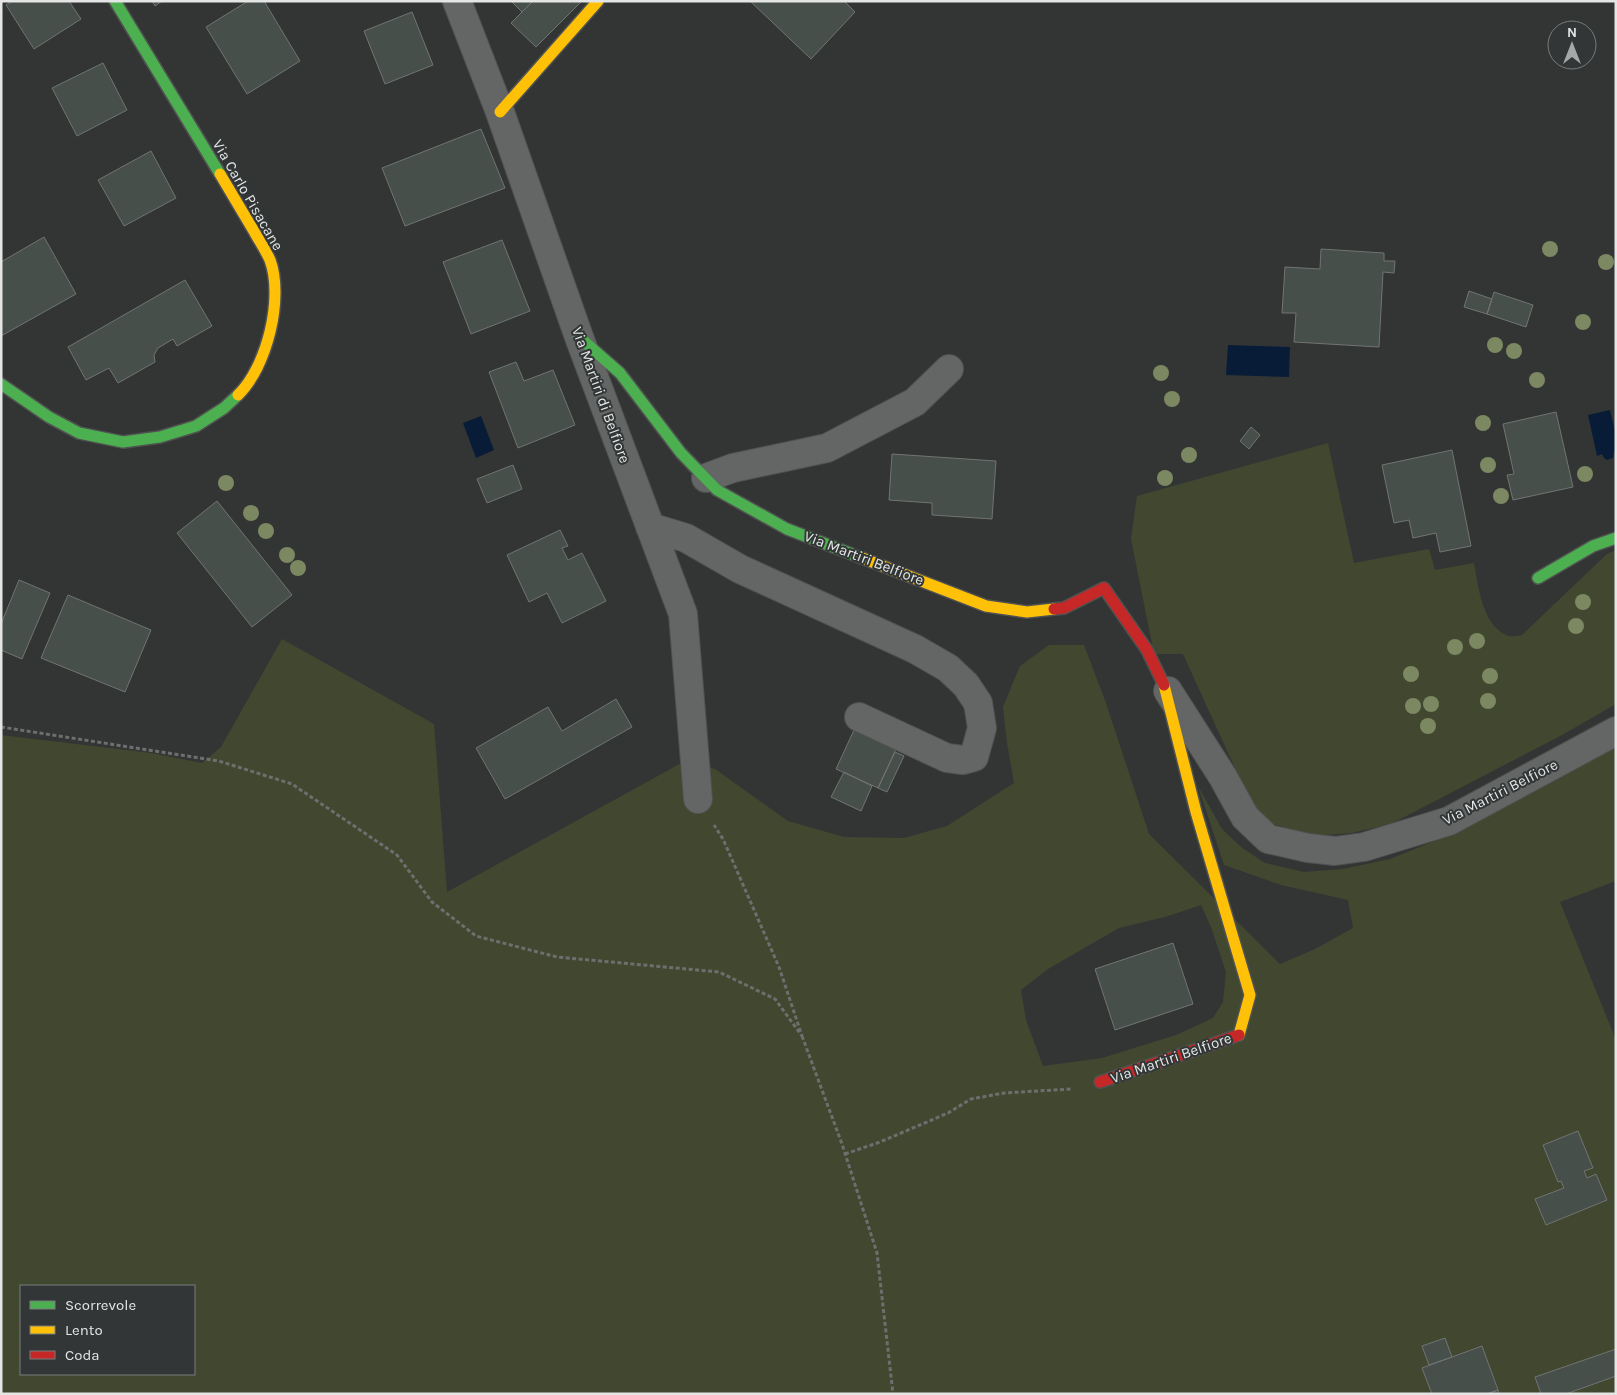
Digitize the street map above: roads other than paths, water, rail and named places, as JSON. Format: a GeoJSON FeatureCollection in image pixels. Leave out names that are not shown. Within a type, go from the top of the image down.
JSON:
{"type":"FeatureCollection","features":[{"type":"Feature","properties":{"kind":"street","name":"Via Carlo Pisacane"},"geometry":{"type":"LineString","coordinates":[[1,384],[49,417],[79,433],[123,442],[160,437],[196,426],[224,408],[248,385],[263,354],[274,319],[275,290],[270,260],[115,1]]}},
{"type":"Feature","properties":{"kind":"street","name":"Via Martiri di Belfiore"},"geometry":{"type":"LineString","coordinates":[[457,1],[500,112],[579,337],[683,614],[698,799]]}},
{"type":"Feature","properties":{"kind":"street"},"geometry":{"type":"LineString","coordinates":[[500,112],[598,1]]}},
{"type":"Feature","properties":{"kind":"street","name":"Via Martiri Belfiore"},"geometry":{"type":"LineString","coordinates":[[579,337],[620,373],[681,453],[717,490],[786,528],[986,606],[1027,612],[1064,608],[1104,588],[1147,650],[1164,685],[1223,777],[1244,817],[1268,839],[1308,848],[1335,851],[1364,847],[1449,821],[1616,731]]}},
{"type":"Feature","properties":{"kind":"street"},"geometry":{"type":"LineString","coordinates":[[706,478],[733,468],[827,448],[915,402],[949,369]]}},
{"type":"Feature","properties":{"kind":"street"},"geometry":{"type":"LineString","coordinates":[[650,527],[686,538],[740,569],[915,649],[948,668],[966,685],[978,703],[982,728],[974,757],[963,760],[947,758],[860,717]]}},
{"type":"Feature","properties":{"kind":"street"},"geometry":{"type":"LineString","coordinates":[[1538,578],[1593,546],[1616,538]]}},
{"type":"Feature","properties":{"kind":"street","name":"Via Martiri Belfiore"},"geometry":{"type":"LineString","coordinates":[[1100,1082],[1239,1035],[1250,995],[1196,812],[1164,685]]}},
{"type":"Feature","properties":{"kind":"water"},"geometry":{"type":"Polygon","coordinates":[[[1228,345],[1290,347],[1289,377],[1226,375],[1228,345]]]}},
{"type":"Feature","properties":{"kind":"water"},"geometry":{"type":"Polygon","coordinates":[[[1610,410],[1616,436],[1616,451],[1613,458],[1607,460],[1602,454],[1597,456],[1588,415],[1610,410]]]}},
{"type":"Feature","properties":{"kind":"water"},"geometry":{"type":"Polygon","coordinates":[[[481,416],[494,450],[476,458],[463,423],[481,416]]]}}]}
